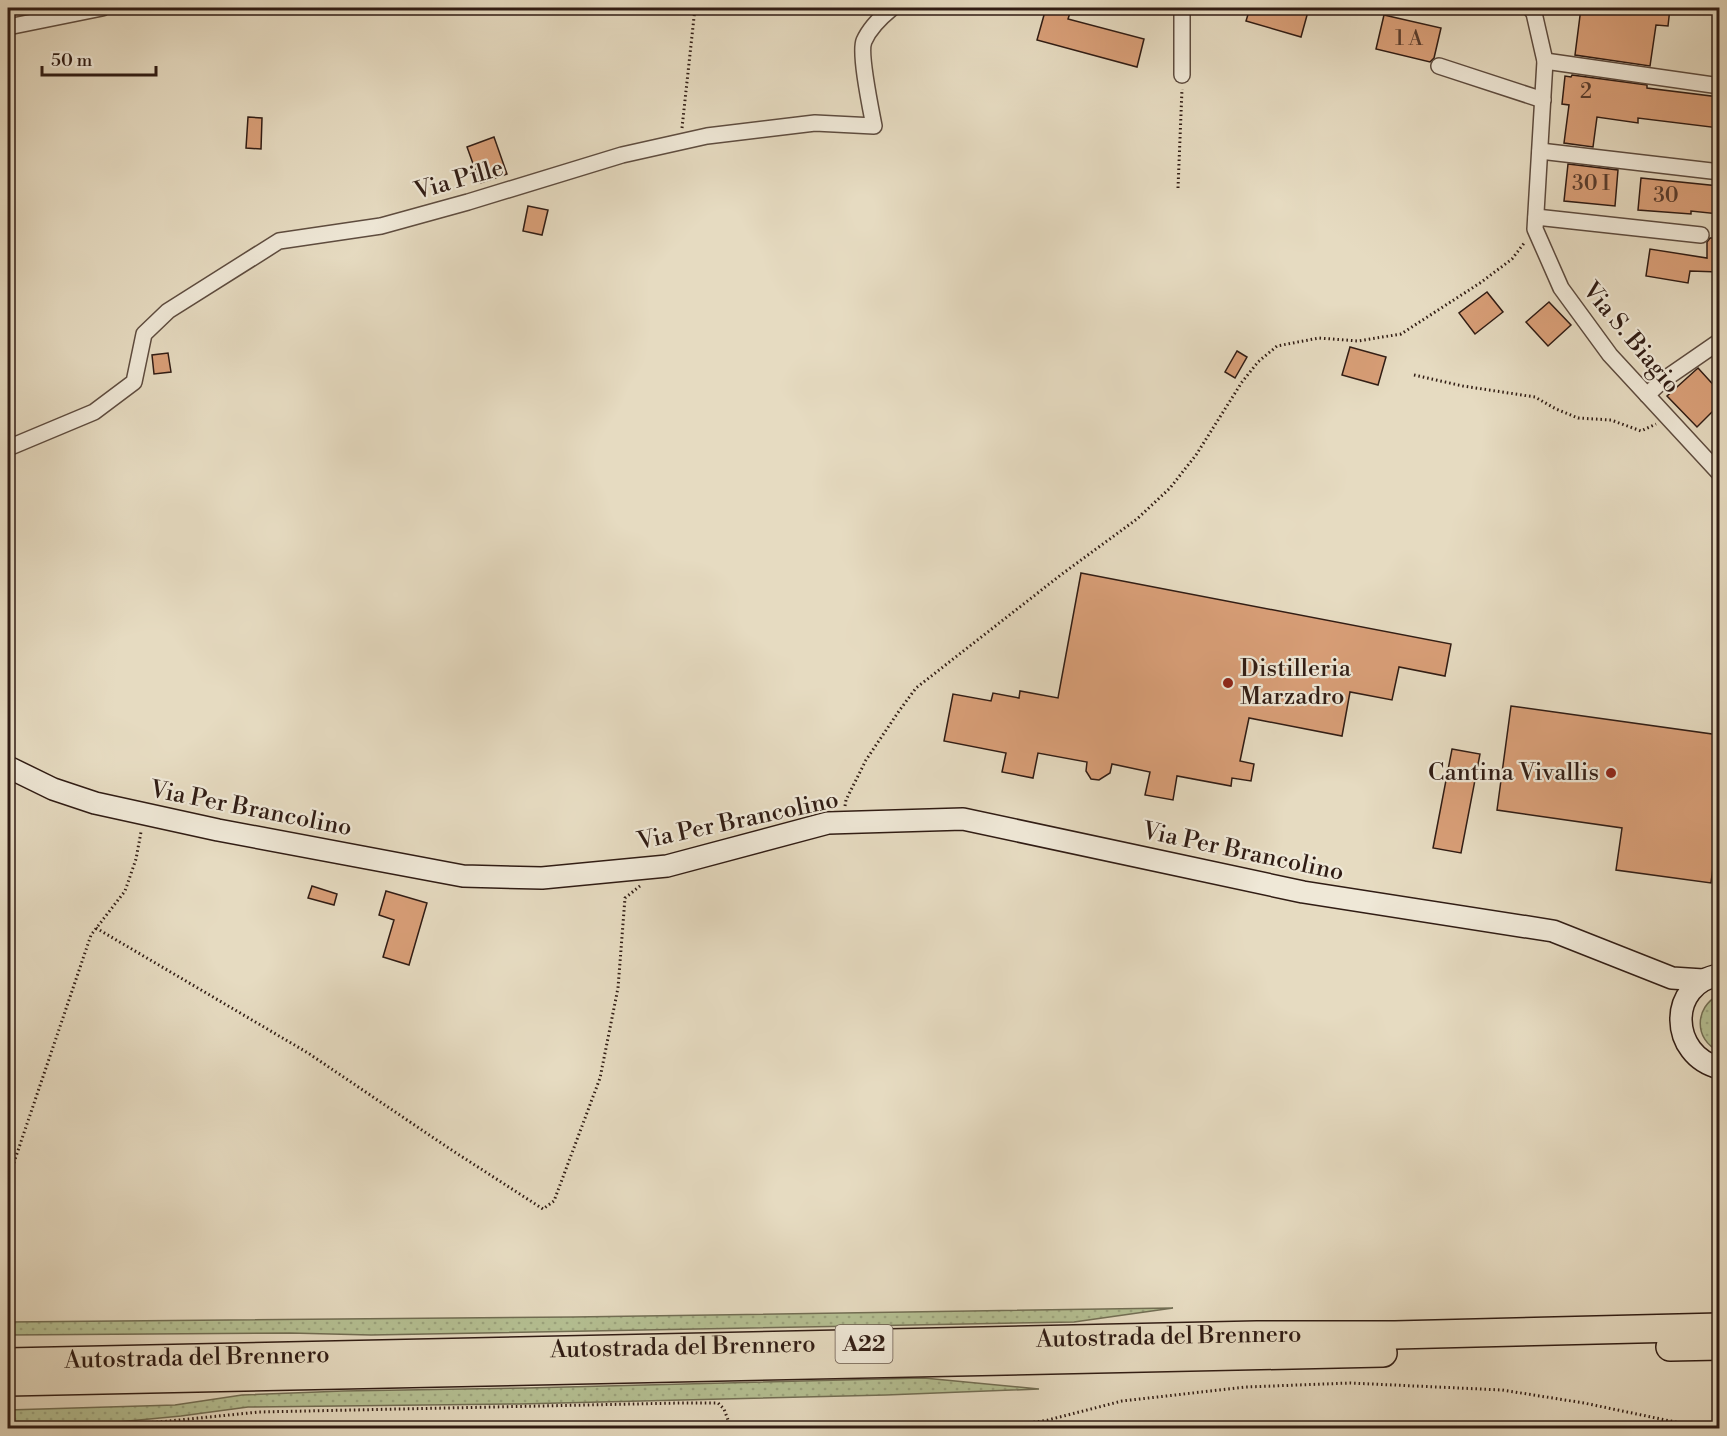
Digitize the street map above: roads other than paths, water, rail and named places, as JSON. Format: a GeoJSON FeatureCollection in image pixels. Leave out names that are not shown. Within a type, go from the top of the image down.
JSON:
{"type":"FeatureCollection","features":[{"type":"Feature","properties":{"kind":"highway","name":"Autostrada del Brennero"},"geometry":{"type":"LineString","coordinates":[[8,1362],[1257,1335],[1395,1335],[1719,1328]]}},
{"type":"Feature","properties":{"kind":"highway","name":"Autostrada del Brennero"},"geometry":{"type":"LineString","coordinates":[[8,1382],[1719,1346]]}},
{"type":"Feature","properties":{"kind":"highway"},"geometry":{"type":"LineString","coordinates":[[8,1348],[82,1360]]}},
{"type":"Feature","properties":{"kind":"highway"},"geometry":{"type":"LineString","coordinates":[[8,1394],[55,1382]]}},
{"type":"Feature","properties":{"kind":"main road","name":"Via Per Brancolino"},"geometry":{"type":"LineString","coordinates":[[8,767],[52,789],[95,803],[218,830],[463,876],[542,878],[667,866],[828,824],[963,819],[1303,892],[1553,931],[1588,944]]}},
{"type":"Feature","properties":{"kind":"main road"},"geometry":{"type":"LineString","coordinates":[[1588,944],[1672,978],[1711,978]]}},
{"type":"Feature","properties":{"kind":"main road"},"geometry":{"type":"LineString","coordinates":[[1588,944],[1674,991],[1685,1001]]}},
{"type":"Feature","properties":{"kind":"main road"},"geometry":{"type":"LineString","coordinates":[[1711,978],[1690,993],[1685,1001],[1680,1016],[1681,1031],[1687,1046],[1696,1058],[1719,1068]]}},
{"type":"Feature","properties":{"kind":"street"},"geometry":{"type":"LineString","coordinates":[[8,27],[102,8]]}},
{"type":"Feature","properties":{"kind":"street","name":"Via Pille"},"geometry":{"type":"LineString","coordinates":[[8,448],[94,412],[134,382],[144,334],[168,311],[279,241],[381,226],[622,155],[706,136],[815,123],[874,126],[864,70],[863,43],[877,21],[892,8]]}},
{"type":"Feature","properties":{"kind":"street"},"geometry":{"type":"LineString","coordinates":[[1182,8],[1182,75]]}},
{"type":"Feature","properties":{"kind":"street","name":"Via S. Biagio"},"geometry":{"type":"LineString","coordinates":[[1530,8],[1534,13],[1545,61],[1535,223],[1561,288],[1610,355],[1719,474]]}},
{"type":"Feature","properties":{"kind":"street"},"geometry":{"type":"LineString","coordinates":[[1545,61],[1719,86]]}},
{"type":"Feature","properties":{"kind":"street"},"geometry":{"type":"LineString","coordinates":[[1439,66],[1543,99]]}},
{"type":"Feature","properties":{"kind":"street"},"geometry":{"type":"LineString","coordinates":[[1540,151],[1719,172]]}},
{"type":"Feature","properties":{"kind":"street"},"geometry":{"type":"LineString","coordinates":[[1535,223],[1701,235]]}},
{"type":"Feature","properties":{"kind":"street"},"geometry":{"type":"LineString","coordinates":[[1647,395],[1662,381],[1719,341]]}},
{"type":"Feature","properties":{"kind":"place","name":"Distilleria Marzadro"},"geometry":{"type":"Point","coordinates":[1228,683]}},
{"type":"Feature","properties":{"kind":"place","name":"Cantina Vivallis"},"geometry":{"type":"Point","coordinates":[1611,773]}}]}
